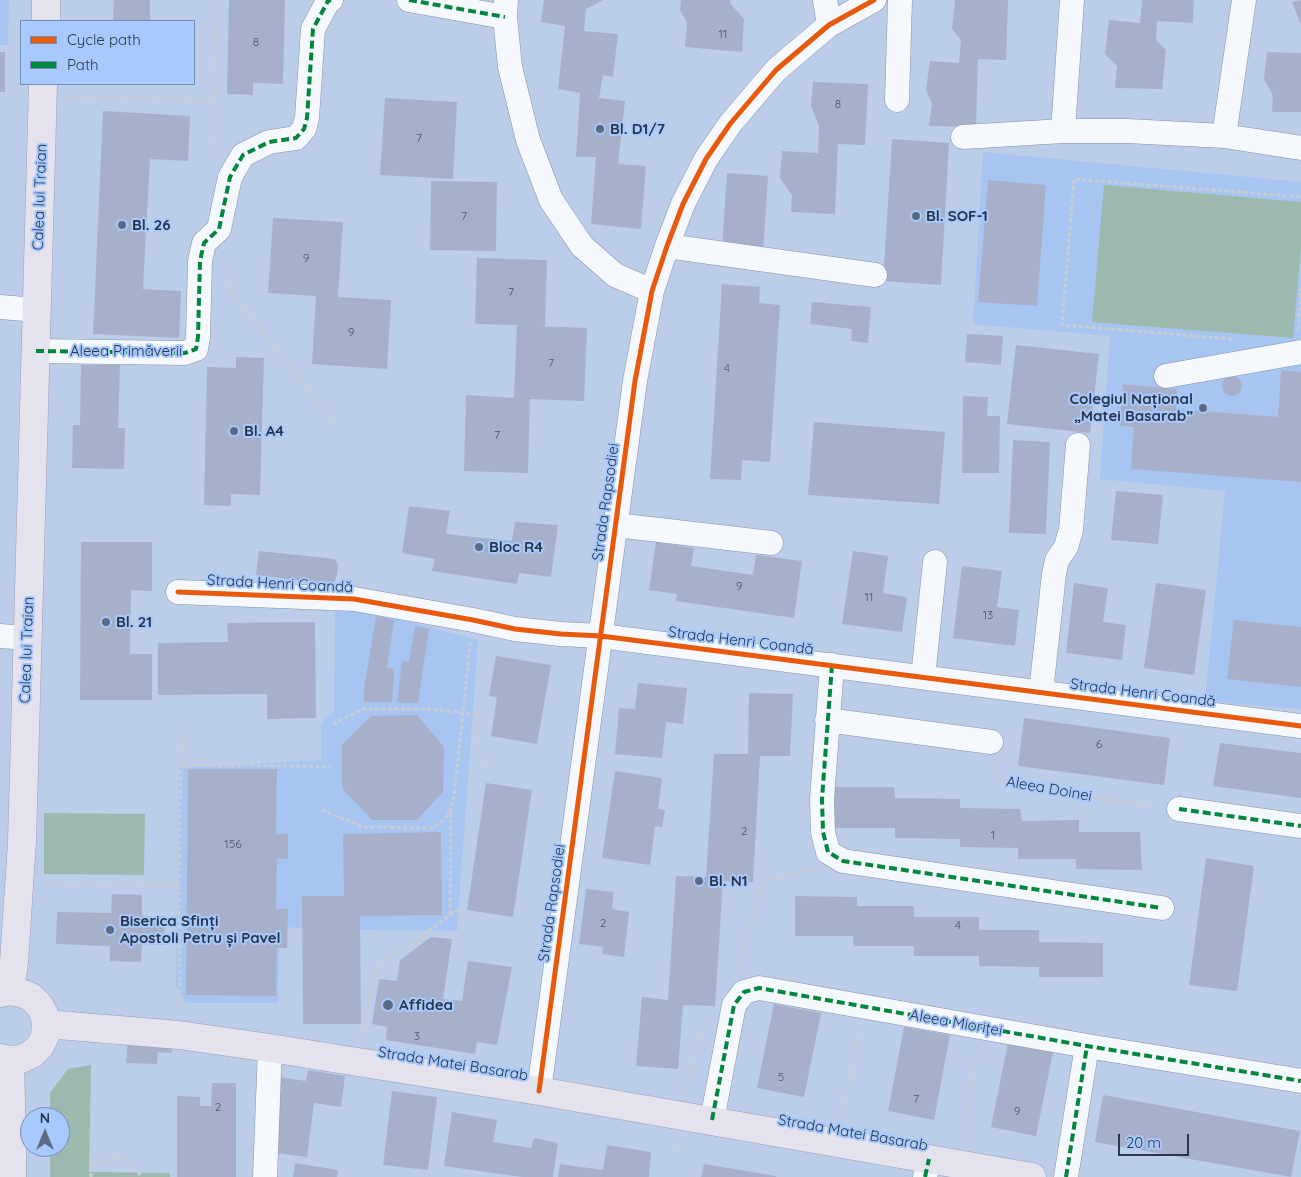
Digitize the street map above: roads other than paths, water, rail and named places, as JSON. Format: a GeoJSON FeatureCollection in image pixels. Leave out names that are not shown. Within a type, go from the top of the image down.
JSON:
{"type":"FeatureCollection","features":[{"type":"Feature","properties":{"kind":"main road"},"geometry":{"type":"LineString","coordinates":[[46,0],[46,20]]}},
{"type":"Feature","properties":{"kind":"main road","name":"Calea lui Traian"},"geometry":{"type":"LineString","coordinates":[[43,90],[20,883],[14,962],[5,992],[21,993],[31,997],[39,1004],[46,1024]]}},
{"type":"Feature","properties":{"kind":"main road"},"geometry":{"type":"LineString","coordinates":[[12,1177],[12,1145],[5,1059],[22,1059],[32,1054],[40,1046],[45,1036],[46,1024]]}},
{"type":"Feature","properties":{"kind":"main road","name":"Strada Matei Basarab"},"geometry":{"type":"LineString","coordinates":[[46,1024],[179,1035],[361,1062],[837,1142],[927,1168],[959,1164],[1032,1177]]}},
{"type":"Feature","properties":{"kind":"street","name":"Aleea Primăverii"},"geometry":{"type":"LineString","coordinates":[[36,351],[185,354],[196,350],[200,261],[204,244],[219,229],[230,177],[243,155],[269,142],[296,138],[304,129],[307,118],[313,29],[328,1],[331,0]]}},
{"type":"Feature","properties":{"kind":"street"},"geometry":{"type":"LineString","coordinates":[[409,0],[506,9],[510,67],[528,140],[551,200],[582,246],[615,275],[652,291]]}},
{"type":"Feature","properties":{"kind":"street"},"geometry":{"type":"LineString","coordinates":[[825,0],[829,25]]}},
{"type":"Feature","properties":{"kind":"street","name":"Strada Rapsodiei"},"geometry":{"type":"LineString","coordinates":[[539,1091],[635,380],[652,291],[683,204],[706,159],[730,124],[776,70],[829,25],[874,0]]}},
{"type":"Feature","properties":{"kind":"street"},"geometry":{"type":"LineString","coordinates":[[897,100],[900,0]]}},
{"type":"Feature","properties":{"kind":"street"},"geometry":{"type":"LineString","coordinates":[[1063,131],[1072,0]]}},
{"type":"Feature","properties":{"kind":"street"},"geometry":{"type":"LineString","coordinates":[[1224,136],[1244,0]]}},
{"type":"Feature","properties":{"kind":"street"},"geometry":{"type":"LineString","coordinates":[[963,138],[1063,131],[1127,131],[1224,136],[1301,148]]}},
{"type":"Feature","properties":{"kind":"street"},"geometry":{"type":"LineString","coordinates":[[667,246],[875,274]]}},
{"type":"Feature","properties":{"kind":"street"},"geometry":{"type":"LineString","coordinates":[[0,307],[37,310]]}},
{"type":"Feature","properties":{"kind":"street"},"geometry":{"type":"LineString","coordinates":[[1166,376],[1299,343]]}},
{"type":"Feature","properties":{"kind":"street"},"geometry":{"type":"LineString","coordinates":[[1040,692],[1054,574],[1071,530],[1078,446]]}},
{"type":"Feature","properties":{"kind":"street"},"geometry":{"type":"LineString","coordinates":[[616,525],[770,543]]}},
{"type":"Feature","properties":{"kind":"street"},"geometry":{"type":"LineString","coordinates":[[923,677],[935,562]]}},
{"type":"Feature","properties":{"kind":"street","name":"Strada Henri Coandă"},"geometry":{"type":"LineString","coordinates":[[178,592],[354,599],[515,629],[601,636],[1301,726]]}},
{"type":"Feature","properties":{"kind":"street"},"geometry":{"type":"LineString","coordinates":[[0,636],[27,638]]}},
{"type":"Feature","properties":{"kind":"street"},"geometry":{"type":"LineString","coordinates":[[832,665],[822,798],[823,832],[828,852],[843,861],[1162,908]]}},
{"type":"Feature","properties":{"kind":"street"},"geometry":{"type":"LineString","coordinates":[[827,720],[991,742]]}},
{"type":"Feature","properties":{"kind":"street"},"geometry":{"type":"LineString","coordinates":[[1179,809],[1301,826]]}},
{"type":"Feature","properties":{"kind":"street","name":"Aleea Mioriței"},"geometry":{"type":"LineString","coordinates":[[712,1120],[734,1004],[744,992],[759,988],[981,1028],[1301,1081]]}},
{"type":"Feature","properties":{"kind":"street"},"geometry":{"type":"LineString","coordinates":[[1066,1177],[1087,1046]]}},
{"type":"Feature","properties":{"kind":"street"},"geometry":{"type":"LineString","coordinates":[[264,1177],[270,1048]]}},
{"type":"Feature","properties":{"kind":"place","name":"Bl. D1/7"},"geometry":{"type":"Point","coordinates":[600,129]}},
{"type":"Feature","properties":{"kind":"place","name":"Bl. SOF-1"},"geometry":{"type":"Point","coordinates":[916,216]}},
{"type":"Feature","properties":{"kind":"place","name":"Bl. 26"},"geometry":{"type":"Point","coordinates":[122,225]}},
{"type":"Feature","properties":{"kind":"place","name":"Colegiul Național „Matei Basarab”"},"geometry":{"type":"Point","coordinates":[1203,408]}},
{"type":"Feature","properties":{"kind":"place","name":"Bl. A4"},"geometry":{"type":"Point","coordinates":[234,431]}},
{"type":"Feature","properties":{"kind":"place","name":"Bloc R4"},"geometry":{"type":"Point","coordinates":[479,547]}},
{"type":"Feature","properties":{"kind":"place","name":"Bl. 21"},"geometry":{"type":"Point","coordinates":[106,622]}},
{"type":"Feature","properties":{"kind":"place","name":"Bl. N1"},"geometry":{"type":"Point","coordinates":[699,881]}},
{"type":"Feature","properties":{"kind":"place","name":"Biserica Sfinți Apostoli Petru și Pavel"},"geometry":{"type":"Point","coordinates":[110,930]}},
{"type":"Feature","properties":{"kind":"place","name":"Affidea"},"geometry":{"type":"Point","coordinates":[388,1005]}}]}
